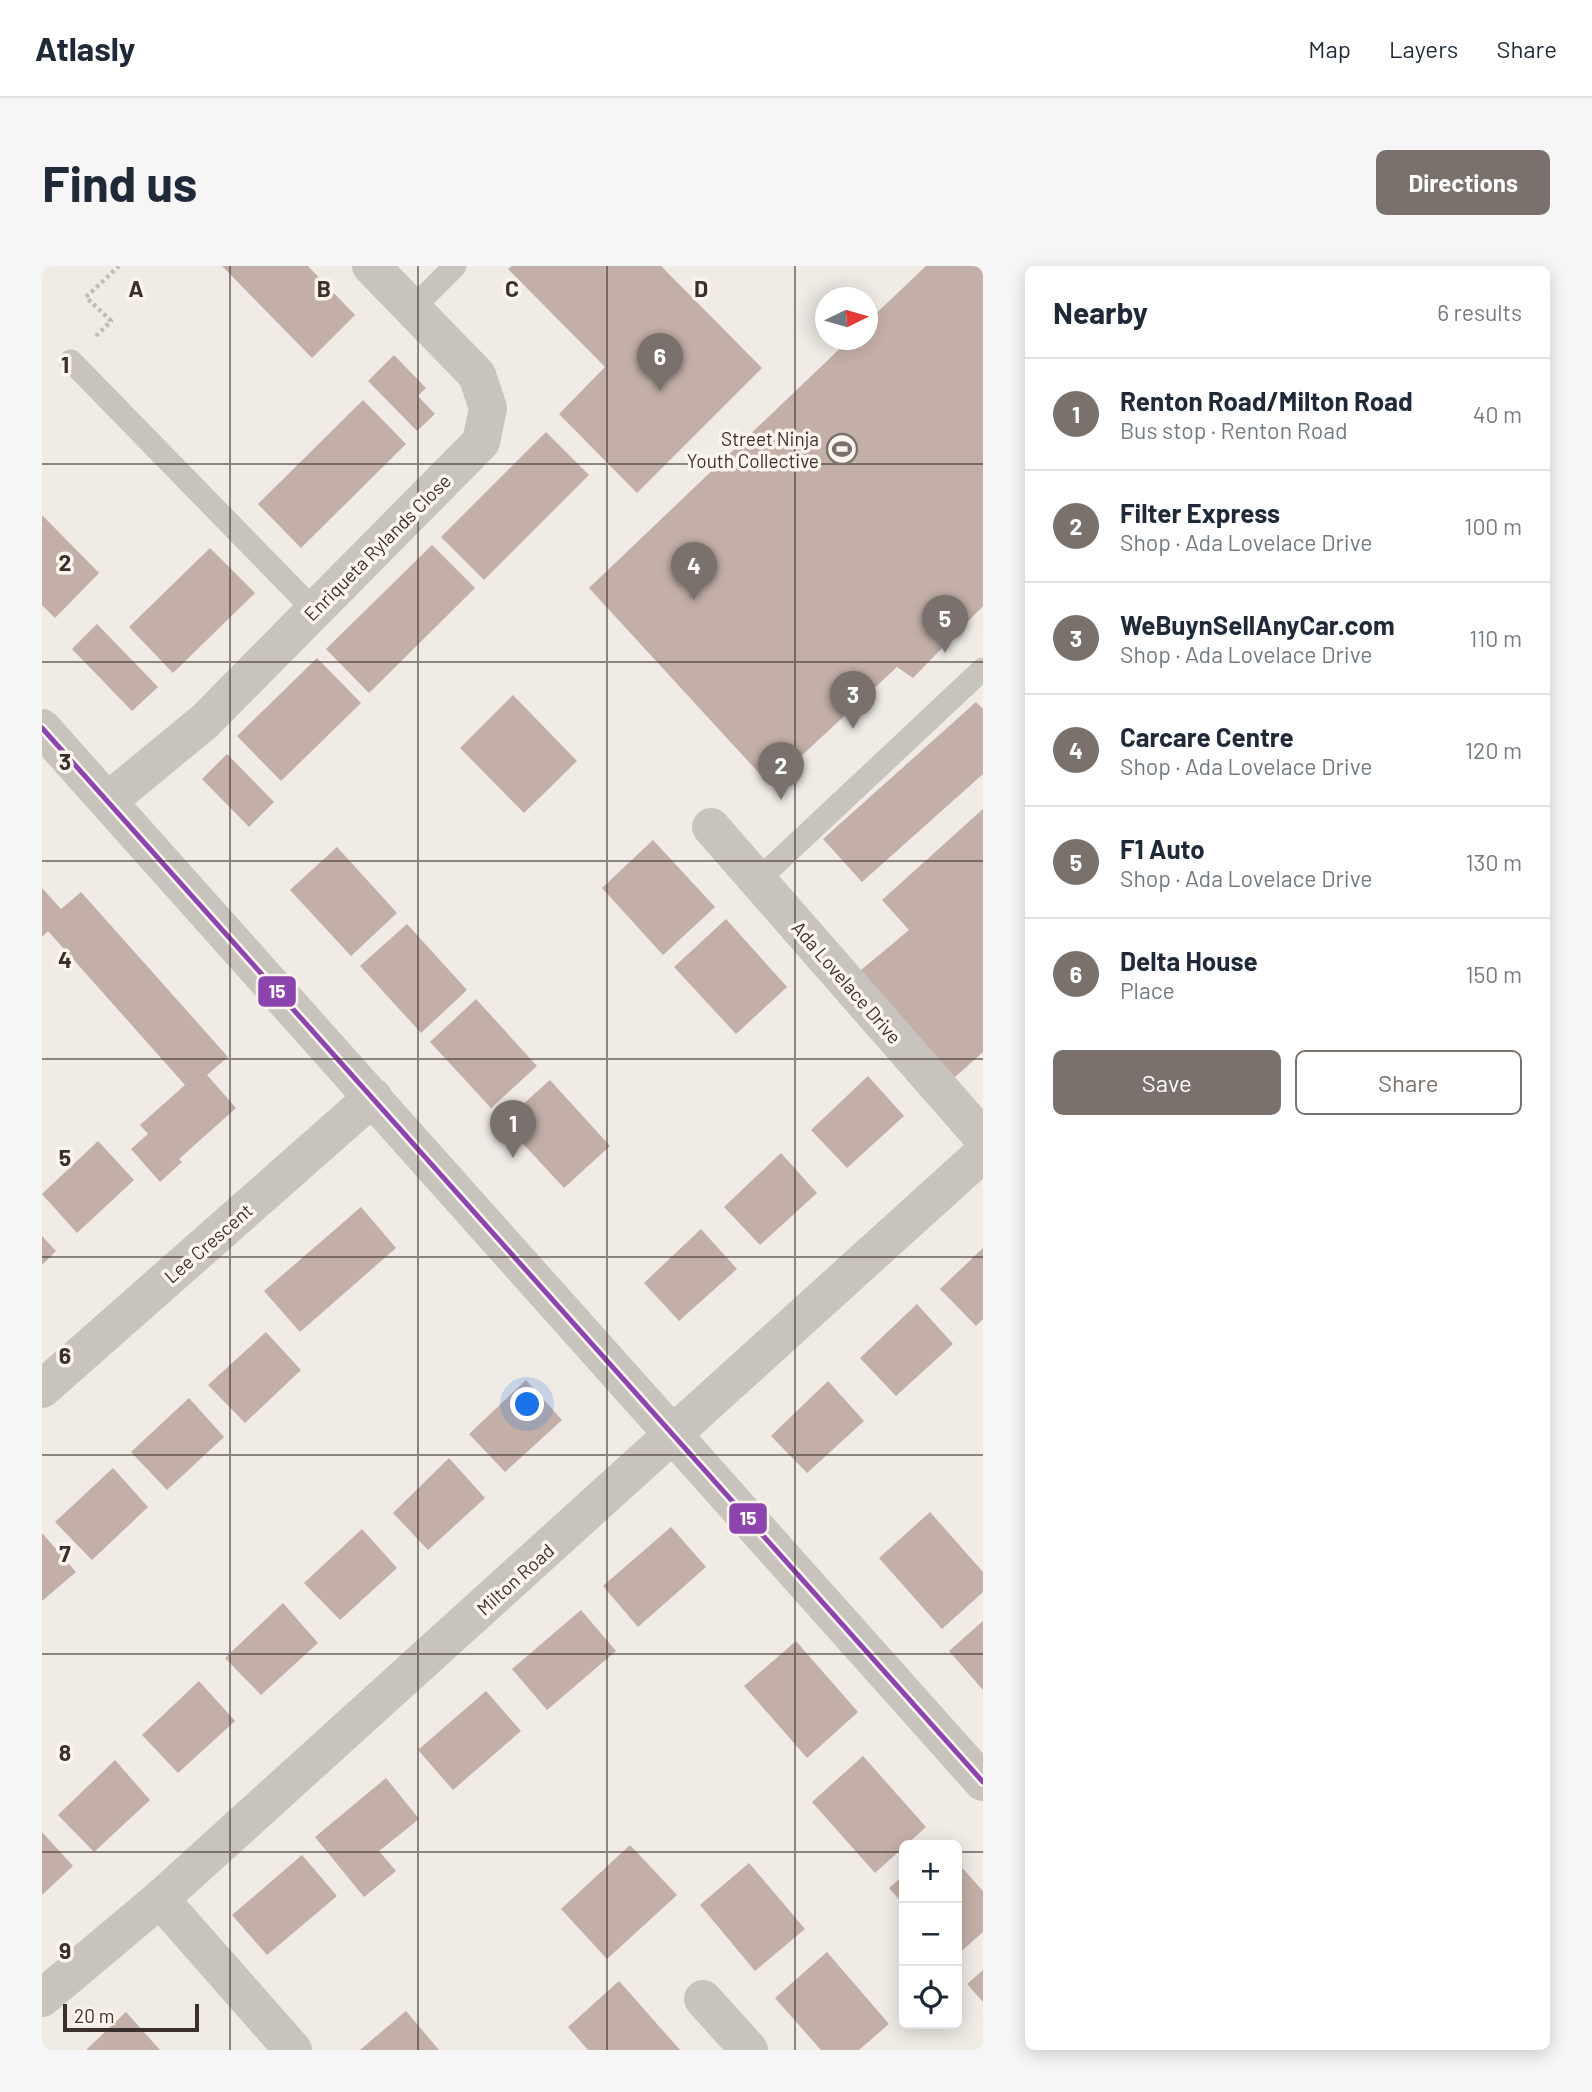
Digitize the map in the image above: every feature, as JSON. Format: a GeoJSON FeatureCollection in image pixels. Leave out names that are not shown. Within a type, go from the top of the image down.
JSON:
{"type":"FeatureCollection","features":[{"type":"Feature","properties":{"kind":"street","name":"Enriqueta Rylands Close"},"geometry":{"type":"LineString","coordinates":[[108,801],[205,722],[481,442],[488,408],[477,375],[371,266]]}},
{"type":"Feature","properties":{"kind":"street"},"geometry":{"type":"LineString","coordinates":[[47,745],[108,801],[983,1782]]}},
{"type":"Feature","properties":{"kind":"street","name":"Ada Lovelace Drive"},"geometry":{"type":"LineString","coordinates":[[711,827],[983,1138]]}},
{"type":"Feature","properties":{"kind":"street","name":"Lee Crescent"},"geometry":{"type":"LineString","coordinates":[[42,1389],[373,1097]]}},
{"type":"Feature","properties":{"kind":"street","name":"Milton Road"},"geometry":{"type":"LineString","coordinates":[[42,1998],[160,1899],[983,1153]]}},
{"type":"Feature","properties":{"kind":"street"},"geometry":{"type":"LineString","coordinates":[[160,1899],[293,2050]]}},
{"type":"Feature","properties":{"kind":"street"},"geometry":{"type":"LineString","coordinates":[[703,1999],[749,2050]]}},
{"type":"Feature","properties":{"kind":"lane"},"geometry":{"type":"LineString","coordinates":[[412,309],[455,266]]}},
{"type":"Feature","properties":{"kind":"lane"},"geometry":{"type":"LineString","coordinates":[[71,361],[314,610]]}},
{"type":"Feature","properties":{"kind":"lane"},"geometry":{"type":"LineString","coordinates":[[758,880],[983,669]]}},
{"type":"Feature","properties":{"kind":"path"},"geometry":{"type":"LineString","coordinates":[[71,361],[111,321],[86,297],[119,266]]}},
{"type":"Feature","properties":{"kind":"building"},"geometry":{"type":"Polygon","coordinates":[[[222,266],[308,266],[355,315],[312,358],[222,266]]]}},
{"type":"Feature","properties":{"kind":"building"},"geometry":{"type":"Polygon","coordinates":[[[512,266],[661,266],[762,368],[637,493],[559,414],[605,367],[508,269],[512,266]]]}},
{"type":"Feature","properties":{"kind":"building"},"geometry":{"type":"Polygon","coordinates":[[[926,266],[983,266],[983,606],[913,678],[897,667],[770,785],[589,588],[839,350],[878,350],[878,312],[926,266]]]}},
{"type":"Feature","properties":{"kind":"building"},"geometry":{"type":"Polygon","coordinates":[[[394,355],[426,388],[418,396],[435,414],[417,431],[368,381],[394,355]]]}},
{"type":"Feature","properties":{"kind":"building"},"geometry":{"type":"Polygon","coordinates":[[[363,400],[406,444],[301,548],[258,504],[363,400]]]}},
{"type":"Feature","properties":{"kind":"building"},"geometry":{"type":"Polygon","coordinates":[[[546,432],[589,475],[484,580],[441,537],[546,432]]]}},
{"type":"Feature","properties":{"kind":"building"},"geometry":{"type":"Polygon","coordinates":[[[42,515],[99,573],[55,618],[42,605],[42,515]]]}},
{"type":"Feature","properties":{"kind":"building"},"geometry":{"type":"Polygon","coordinates":[[[432,545],[475,588],[369,693],[326,649],[432,545]]]}},
{"type":"Feature","properties":{"kind":"building"},"geometry":{"type":"Polygon","coordinates":[[[210,548],[255,593],[173,673],[129,627],[210,548]]]}},
{"type":"Feature","properties":{"kind":"building"},"geometry":{"type":"Polygon","coordinates":[[[97,624],[158,687],[132,711],[72,649],[97,624]]]}},
{"type":"Feature","properties":{"kind":"building"},"geometry":{"type":"Polygon","coordinates":[[[317,658],[361,703],[281,781],[237,736],[317,658]]]}},
{"type":"Feature","properties":{"kind":"building"},"geometry":{"type":"Polygon","coordinates":[[[513,695],[577,761],[524,813],[460,748],[513,695]]]}},
{"type":"Feature","properties":{"kind":"building"},"geometry":{"type":"Polygon","coordinates":[[[976,702],[983,709],[983,774],[862,882],[823,839],[976,702]]]}},
{"type":"Feature","properties":{"kind":"building"},"geometry":{"type":"Polygon","coordinates":[[[227,754],[274,802],[249,827],[202,779],[227,754]]]}},
{"type":"Feature","properties":{"kind":"building"},"geometry":{"type":"Polygon","coordinates":[[[983,809],[983,1052],[954,1078],[860,971],[909,930],[882,900],[983,809]]]}},
{"type":"Feature","properties":{"kind":"building"},"geometry":{"type":"Polygon","coordinates":[[[653,840],[715,907],[663,955],[602,888],[653,840]]]}},
{"type":"Feature","properties":{"kind":"building"},"geometry":{"type":"Polygon","coordinates":[[[337,847],[397,913],[351,956],[290,890],[337,847]]]}},
{"type":"Feature","properties":{"kind":"building"},"geometry":{"type":"Polygon","coordinates":[[[42,888],[61,909],[81,892],[228,1057],[207,1075],[236,1108],[179,1159],[182,1162],[160,1182],[131,1149],[148,1134],[140,1125],[185,1085],[48,931],[42,937],[42,888]]]}},
{"type":"Feature","properties":{"kind":"building"},"geometry":{"type":"Polygon","coordinates":[[[726,919],[787,987],[736,1034],[674,967],[726,919]]]}},
{"type":"Feature","properties":{"kind":"building"},"geometry":{"type":"Polygon","coordinates":[[[407,924],[467,990],[421,1033],[360,966],[407,924]]]}},
{"type":"Feature","properties":{"kind":"building"},"geometry":{"type":"Polygon","coordinates":[[[476,999],[537,1066],[491,1108],[430,1042],[476,999]]]}},
{"type":"Feature","properties":{"kind":"building"},"geometry":{"type":"Polygon","coordinates":[[[868,1076],[904,1116],[847,1168],[811,1130],[868,1076]]]}},
{"type":"Feature","properties":{"kind":"building"},"geometry":{"type":"Polygon","coordinates":[[[550,1080],[610,1146],[564,1188],[503,1122],[550,1080]]]}},
{"type":"Feature","properties":{"kind":"building"},"geometry":{"type":"Polygon","coordinates":[[[98,1141],[134,1180],[77,1233],[42,1194],[98,1141]]]}},
{"type":"Feature","properties":{"kind":"building"},"geometry":{"type":"Polygon","coordinates":[[[781,1153],[817,1193],[760,1245],[724,1207],[781,1153]]]}},
{"type":"Feature","properties":{"kind":"building"},"geometry":{"type":"Polygon","coordinates":[[[361,1207],[396,1248],[300,1332],[264,1291],[361,1207]]]}},
{"type":"Feature","properties":{"kind":"building"},"geometry":{"type":"Polygon","coordinates":[[[701,1229],[737,1269],[679,1321],[644,1283],[701,1229]]]}},
{"type":"Feature","properties":{"kind":"building"},"geometry":{"type":"Polygon","coordinates":[[[42,1236],[56,1251],[42,1265],[42,1236]]]}},
{"type":"Feature","properties":{"kind":"building"},"geometry":{"type":"Polygon","coordinates":[[[983,1248],[983,1319],[976,1326],[940,1289],[983,1248]]]}},
{"type":"Feature","properties":{"kind":"building"},"geometry":{"type":"Polygon","coordinates":[[[917,1304],[953,1344],[896,1396],[860,1358],[917,1304]]]}},
{"type":"Feature","properties":{"kind":"building"},"geometry":{"type":"Polygon","coordinates":[[[266,1332],[301,1370],[245,1423],[208,1385],[266,1332]]]}},
{"type":"Feature","properties":{"kind":"building"},"geometry":{"type":"Polygon","coordinates":[[[526,1380],[562,1420],[505,1472],[469,1434],[526,1380]]]}},
{"type":"Feature","properties":{"kind":"building"},"geometry":{"type":"Polygon","coordinates":[[[828,1381],[864,1421],[807,1473],[771,1436],[828,1381]]]}},
{"type":"Feature","properties":{"kind":"building"},"geometry":{"type":"Polygon","coordinates":[[[189,1398],[224,1437],[167,1490],[131,1452],[189,1398]]]}},
{"type":"Feature","properties":{"kind":"building"},"geometry":{"type":"Polygon","coordinates":[[[449,1458],[485,1498],[428,1550],[393,1513],[449,1458]]]}},
{"type":"Feature","properties":{"kind":"building"},"geometry":{"type":"Polygon","coordinates":[[[113,1468],[148,1507],[92,1560],[55,1522],[113,1468]]]}},
{"type":"Feature","properties":{"kind":"building"},"geometry":{"type":"Polygon","coordinates":[[[930,1512],[983,1572],[983,1592],[942,1629],[879,1558],[930,1512]]]}},
{"type":"Feature","properties":{"kind":"building"},"geometry":{"type":"Polygon","coordinates":[[[671,1527],[706,1567],[638,1627],[603,1586],[671,1527]]]}},
{"type":"Feature","properties":{"kind":"building"},"geometry":{"type":"Polygon","coordinates":[[[362,1529],[397,1568],[340,1620],[304,1583],[362,1529]]]}},
{"type":"Feature","properties":{"kind":"building"},"geometry":{"type":"Polygon","coordinates":[[[42,1533],[76,1572],[42,1601],[42,1533]]]}},
{"type":"Feature","properties":{"kind":"building"},"geometry":{"type":"Polygon","coordinates":[[[283,1603],[318,1643],[261,1695],[225,1658],[283,1603]]]}},
{"type":"Feature","properties":{"kind":"building"},"geometry":{"type":"Polygon","coordinates":[[[581,1610],[616,1651],[547,1710],[512,1669],[581,1610]]]}},
{"type":"Feature","properties":{"kind":"building"},"geometry":{"type":"Polygon","coordinates":[[[983,1621],[983,1690],[949,1651],[983,1621]]]}},
{"type":"Feature","properties":{"kind":"building"},"geometry":{"type":"Polygon","coordinates":[[[796,1641],[858,1712],[807,1758],[744,1686],[796,1641]]]}},
{"type":"Feature","properties":{"kind":"building"},"geometry":{"type":"Polygon","coordinates":[[[199,1681],[235,1721],[178,1773],[142,1735],[199,1681]]]}},
{"type":"Feature","properties":{"kind":"building"},"geometry":{"type":"Polygon","coordinates":[[[486,1691],[521,1731],[453,1790],[418,1750],[486,1691]]]}},
{"type":"Feature","properties":{"kind":"building"},"geometry":{"type":"Polygon","coordinates":[[[863,1756],[926,1827],[912,1840],[899,1840],[899,1851],[875,1873],[812,1802],[863,1756]]]}},
{"type":"Feature","properties":{"kind":"building"},"geometry":{"type":"Polygon","coordinates":[[[115,1760],[150,1800],[94,1852],[58,1815],[115,1760]]]}},
{"type":"Feature","properties":{"kind":"building"},"geometry":{"type":"Polygon","coordinates":[[[386,1778],[419,1819],[379,1851],[396,1871],[364,1897],[315,1837],[386,1778]]]}},
{"type":"Feature","properties":{"kind":"building"},"geometry":{"type":"Polygon","coordinates":[[[42,1832],[73,1866],[42,1895],[42,1832]]]}},
{"type":"Feature","properties":{"kind":"building"},"geometry":{"type":"Polygon","coordinates":[[[630,1845],[677,1895],[607,1959],[561,1909],[630,1845]]]}},
{"type":"Feature","properties":{"kind":"building"},"geometry":{"type":"Polygon","coordinates":[[[302,1855],[337,1896],[267,1955],[232,1915],[302,1855]]]}},
{"type":"Feature","properties":{"kind":"building"},"geometry":{"type":"Polygon","coordinates":[[[749,1863],[805,1929],[755,1971],[700,1905],[749,1863]]]}},
{"type":"Feature","properties":{"kind":"building"},"geometry":{"type":"Polygon","coordinates":[[[962,1868],[983,1891],[983,1932],[962,1951],[962,1868]]]}},
{"type":"Feature","properties":{"kind":"building"},"geometry":{"type":"Polygon","coordinates":[[[899,1879],[899,1899],[889,1888],[899,1879]]]}},
{"type":"Feature","properties":{"kind":"building"},"geometry":{"type":"Polygon","coordinates":[[[827,1952],[889,2024],[859,2050],[821,2050],[775,1998],[827,1952]]]}},
{"type":"Feature","properties":{"kind":"building"},"geometry":{"type":"Polygon","coordinates":[[[983,1970],[983,2002],[967,1984],[983,1970]]]}},
{"type":"Feature","properties":{"kind":"building"},"geometry":{"type":"Polygon","coordinates":[[[619,1981],[680,2050],[588,2050],[568,2027],[619,1981]]]}},
{"type":"Feature","properties":{"kind":"building"},"geometry":{"type":"Polygon","coordinates":[[[406,2011],[439,2050],[360,2050],[406,2011]]]}},
{"type":"Feature","properties":{"kind":"building"},"geometry":{"type":"Polygon","coordinates":[[[126,2012],[160,2050],[86,2050],[126,2012]]]}},
{"type":"Feature","properties":{"kind":"transit line","name":"15"},"geometry":{"type":"LineString","coordinates":[[42,728],[983,1782]]}},
{"type":"Feature","properties":{"kind":"place","name":"Delta House"},"geometry":{"type":"Point","coordinates":[660,391]}},
{"type":"Feature","properties":{"kind":"place","name":"Street Ninja Youth Collective"},"geometry":{"type":"Point","coordinates":[842,449]}},
{"type":"Feature","properties":{"kind":"place","name":"Carcare Centre"},"geometry":{"type":"Point","coordinates":[694,600]}},
{"type":"Feature","properties":{"kind":"place","name":"F1 Auto"},"geometry":{"type":"Point","coordinates":[945,653]}},
{"type":"Feature","properties":{"kind":"place","name":"WeBuynSellAnyCar.com"},"geometry":{"type":"Point","coordinates":[853,729]}},
{"type":"Feature","properties":{"kind":"place","name":"Filter Express"},"geometry":{"type":"Point","coordinates":[781,800]}},
{"type":"Feature","properties":{"kind":"place","name":"Renton Road/Milton Road"},"geometry":{"type":"Point","coordinates":[513,1158]}}]}
